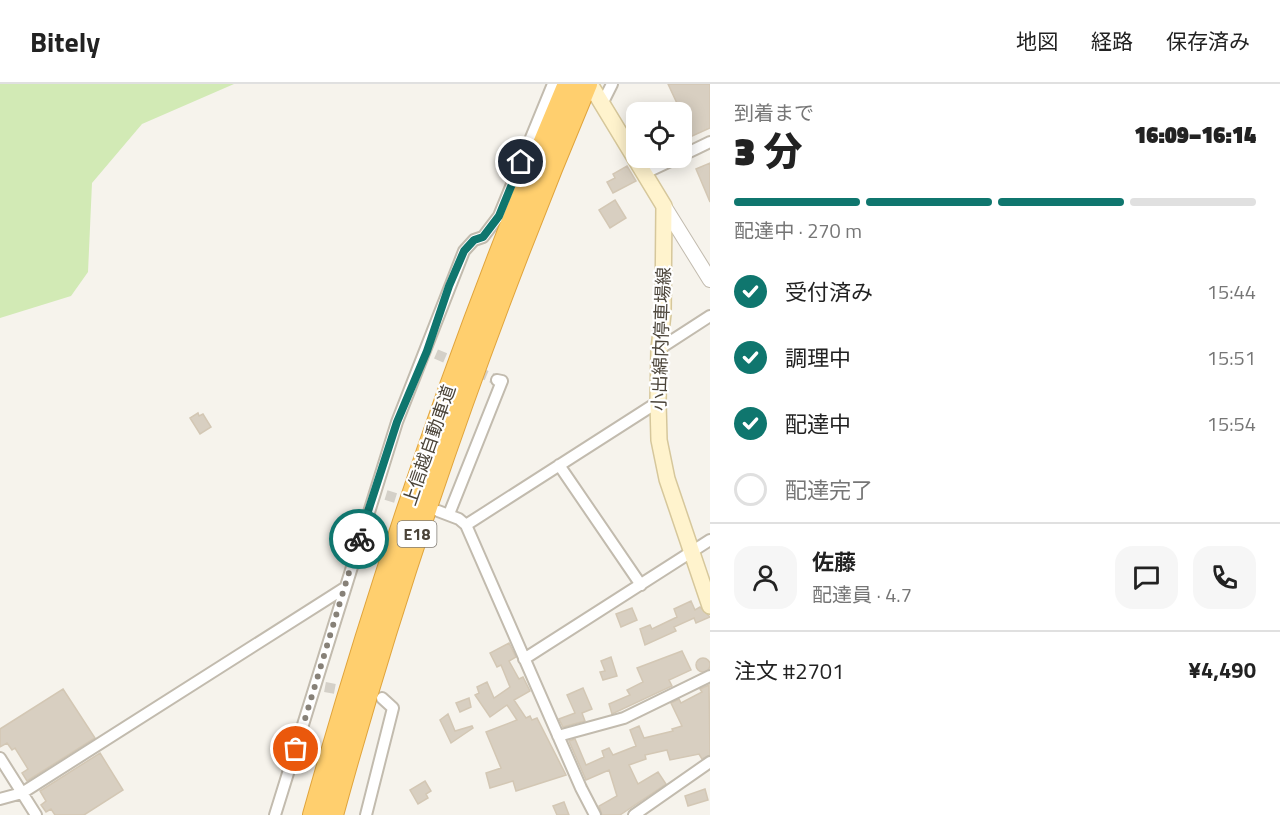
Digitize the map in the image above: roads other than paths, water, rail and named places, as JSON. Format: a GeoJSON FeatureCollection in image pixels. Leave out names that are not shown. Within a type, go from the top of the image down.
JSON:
{"type":"FeatureCollection","features":[{"type":"Feature","properties":{"kind":"highway","name":"上信越自動車道"},"geometry":{"type":"LineString","coordinates":[[333,815],[355,731],[423,516],[568,84]]}},
{"type":"Feature","properties":{"kind":"highway","name":"上信越自動車道"},"geometry":{"type":"LineString","coordinates":[[313,815],[355,670],[410,498],[509,255],[588,84]]}},
{"type":"Feature","properties":{"kind":"main road"},"geometry":{"type":"LineString","coordinates":[[588,84],[664,206]]}},
{"type":"Feature","properties":{"kind":"main road","name":"小出綿内停車場線"},"geometry":{"type":"LineString","coordinates":[[664,206],[663,314],[659,348],[659,440],[667,479],[710,606]]}},
{"type":"Feature","properties":{"kind":"street"},"geometry":{"type":"LineString","coordinates":[[275,815],[320,685],[343,589],[397,422],[431,352],[449,286],[464,251],[474,240],[483,237],[499,216],[553,84]]}},
{"type":"Feature","properties":{"kind":"street"},"geometry":{"type":"LineString","coordinates":[[602,104],[612,84]]}},
{"type":"Feature","properties":{"kind":"street"},"geometry":{"type":"LineString","coordinates":[[692,151],[710,142]]}},
{"type":"Feature","properties":{"kind":"street"},"geometry":{"type":"LineString","coordinates":[[645,173],[656,168]]}},
{"type":"Feature","properties":{"kind":"street"},"geometry":{"type":"LineString","coordinates":[[664,206],[710,280]]}},
{"type":"Feature","properties":{"kind":"street"},"geometry":{"type":"LineString","coordinates":[[659,348],[710,316]]}},
{"type":"Feature","properties":{"kind":"street"},"geometry":{"type":"LineString","coordinates":[[497,380],[502,381],[443,513],[466,525],[595,815]]}},
{"type":"Feature","properties":{"kind":"street"},"geometry":{"type":"LineString","coordinates":[[466,525],[658,402]]}},
{"type":"Feature","properties":{"kind":"street"},"geometry":{"type":"LineString","coordinates":[[559,465],[641,585]]}},
{"type":"Feature","properties":{"kind":"street"},"geometry":{"type":"LineString","coordinates":[[375,491],[386,495]]}},
{"type":"Feature","properties":{"kind":"street"},"geometry":{"type":"LineString","coordinates":[[524,659],[710,540]]}},
{"type":"Feature","properties":{"kind":"street"},"geometry":{"type":"LineString","coordinates":[[0,800],[22,793],[343,589]]}},
{"type":"Feature","properties":{"kind":"street"},"geometry":{"type":"LineString","coordinates":[[558,736],[624,718],[710,676]]}},
{"type":"Feature","properties":{"kind":"street"},"geometry":{"type":"LineString","coordinates":[[366,815],[393,708],[382,698]]}},
{"type":"Feature","properties":{"kind":"street"},"geometry":{"type":"LineString","coordinates":[[0,758],[36,815]]}},
{"type":"Feature","properties":{"kind":"street"},"geometry":{"type":"LineString","coordinates":[[634,815],[710,762]]}},
{"type":"Feature","properties":{"kind":"tunnel"},"geometry":{"type":"LineString","coordinates":[[436,354],[497,380]]}},
{"type":"Feature","properties":{"kind":"tunnel"},"geometry":{"type":"LineString","coordinates":[[386,495],[412,503]]}},
{"type":"Feature","properties":{"kind":"tunnel"},"geometry":{"type":"LineString","coordinates":[[325,687],[352,692]]}}]}
